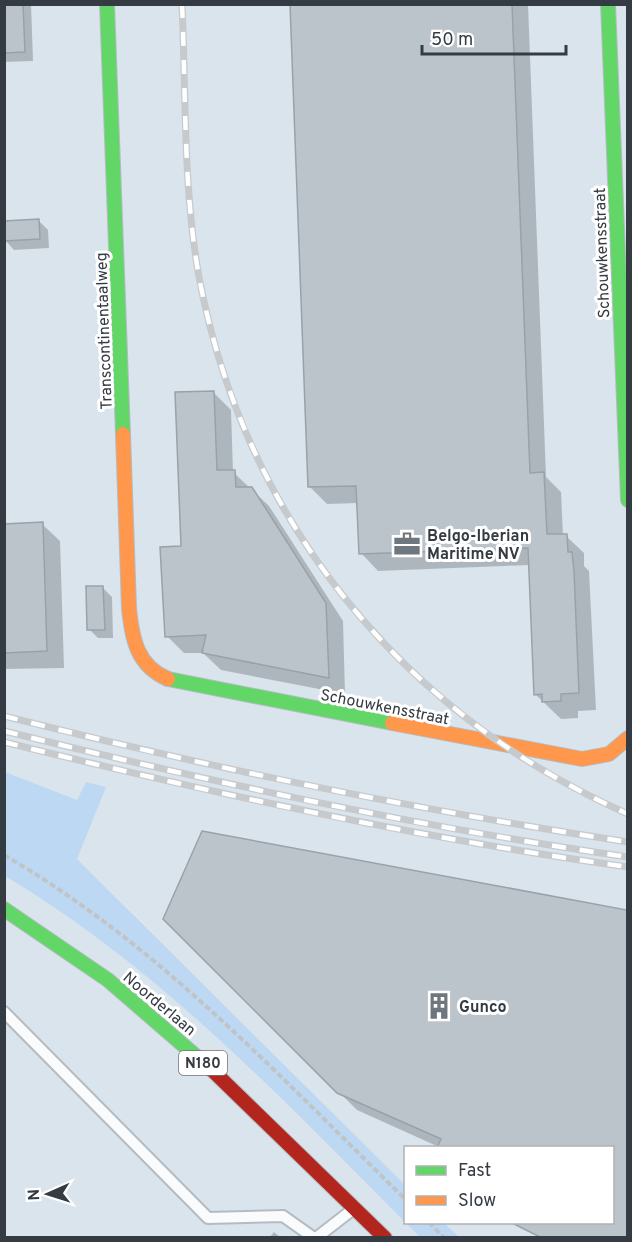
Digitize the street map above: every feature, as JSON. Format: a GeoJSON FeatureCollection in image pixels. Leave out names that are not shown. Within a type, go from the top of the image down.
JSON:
{"type":"FeatureCollection","features":[{"type":"Feature","properties":{"kind":"street","name":"Transcontinentaalweg"},"geometry":{"type":"LineString","coordinates":[[107,4],[129,608],[134,643],[139,656]]}},
{"type":"Feature","properties":{"kind":"street","name":"Schouwkensstraat"},"geometry":{"type":"LineString","coordinates":[[608,4],[627,500]]}},
{"type":"Feature","properties":{"kind":"street","name":"Schouwkensstraat"},"geometry":{"type":"LineString","coordinates":[[139,656],[153,672],[164,679],[180,683],[564,756],[582,759],[609,754],[627,738]]}},
{"type":"Feature","properties":{"kind":"street","name":"Noorderlaan"},"geometry":{"type":"LineString","coordinates":[[4,909],[82,960],[146,1011],[226,1084],[385,1238]]}},
{"type":"Feature","properties":{"kind":"lane"},"geometry":{"type":"LineString","coordinates":[[4,1012],[208,1218],[283,1216],[315,1238],[354,1208]]}},
{"type":"Feature","properties":{"kind":"path"},"geometry":{"type":"LineString","coordinates":[[4,855],[52,883],[116,928],[188,988],[404,1199]]}},
{"type":"Feature","properties":{"kind":"path"},"geometry":{"type":"LineString","coordinates":[[431,1224],[444,1238]]}},
{"type":"Feature","properties":{"kind":"shaded area"},"geometry":{"type":"Polygon","coordinates":[[[5,772],[77,800],[86,782],[106,787],[77,859],[404,1184],[404,1221],[274,1091],[172,998],[63,913],[5,876],[5,772]]]}},
{"type":"Feature","properties":{"kind":"shaded area"},"geometry":{"type":"Polygon","coordinates":[[[407,1224],[445,1224],[459,1237],[420,1237],[407,1224]]]}},
{"type":"Feature","properties":{"kind":"building"},"geometry":{"type":"Polygon","coordinates":[[[4,4],[23,4],[25,52],[4,53],[4,4]]]}},
{"type":"Feature","properties":{"kind":"building"},"geometry":{"type":"Polygon","coordinates":[[[290,4],[512,4],[530,473],[544,472],[547,534],[567,534],[568,552],[572,552],[574,571],[579,693],[561,694],[561,701],[542,702],[542,694],[534,695],[528,548],[359,554],[356,486],[308,487],[290,4]]]}},
{"type":"Feature","properties":{"kind":"building"},"geometry":{"type":"Polygon","coordinates":[[[39,219],[40,239],[4,241],[4,221],[39,219]]]}},
{"type":"Feature","properties":{"kind":"building"},"geometry":{"type":"Polygon","coordinates":[[[214,391],[217,470],[235,470],[236,487],[252,487],[326,603],[329,678],[202,653],[206,635],[165,637],[160,547],[181,546],[175,392],[214,391]]]}},
{"type":"Feature","properties":{"kind":"building"},"geometry":{"type":"Polygon","coordinates":[[[43,522],[47,651],[4,653],[4,524],[43,522]]]}},
{"type":"Feature","properties":{"kind":"building"},"geometry":{"type":"Polygon","coordinates":[[[86,586],[103,586],[105,630],[87,630],[86,586]]]}},
{"type":"Feature","properties":{"kind":"building","name":"Gunco"},"geometry":{"type":"Polygon","coordinates":[[[202,831],[627,910],[627,1238],[542,1238],[514,1224],[614,1224],[614,1146],[438,1146],[441,1139],[337,1093],[163,919],[202,831]]]}},
{"type":"Feature","properties":{"kind":"railway"},"geometry":{"type":"LineString","coordinates":[[182,4],[190,210],[199,277],[221,366],[254,450],[295,528],[346,600],[405,664],[472,722],[547,772],[628,814]]}},
{"type":"Feature","properties":{"kind":"railway"},"geometry":{"type":"LineString","coordinates":[[4,716],[159,753],[393,802],[628,842]]}},
{"type":"Feature","properties":{"kind":"railway"},"geometry":{"type":"LineString","coordinates":[[4,731],[314,802],[471,832],[628,857]]}},
{"type":"Feature","properties":{"kind":"railway"},"geometry":{"type":"LineString","coordinates":[[4,742],[314,813],[471,842],[628,867]]}},
{"type":"Feature","properties":{"kind":"traffic: fast"},"geometry":{"type":"LineString","coordinates":[[107,4],[123,434]]}},
{"type":"Feature","properties":{"kind":"traffic: fast"},"geometry":{"type":"LineString","coordinates":[[608,4],[628,500]]}},
{"type":"Feature","properties":{"kind":"traffic: fast"},"geometry":{"type":"LineString","coordinates":[[168,679],[392,723]]}},
{"type":"Feature","properties":{"kind":"traffic: fast"},"geometry":{"type":"LineString","coordinates":[[4,909],[108,980],[212,1070]]}},
{"type":"Feature","properties":{"kind":"traffic: slow"},"geometry":{"type":"LineString","coordinates":[[123,434],[129,608],[134,641],[149,667],[168,679]]}},
{"type":"Feature","properties":{"kind":"traffic: slow"},"geometry":{"type":"LineString","coordinates":[[392,723],[582,759],[609,754],[628,738]]}},
{"type":"Feature","properties":{"kind":"traffic: jam"},"geometry":{"type":"LineString","coordinates":[[212,1070],[385,1238]]}},
{"type":"Feature","properties":{"kind":"place","name":"Belgo-Iberian Maritime NV"},"geometry":{"type":"Point","coordinates":[407,544]}},
{"type":"Feature","properties":{"kind":"place","name":"Gunco"},"geometry":{"type":"Point","coordinates":[439,1006]}}]}
